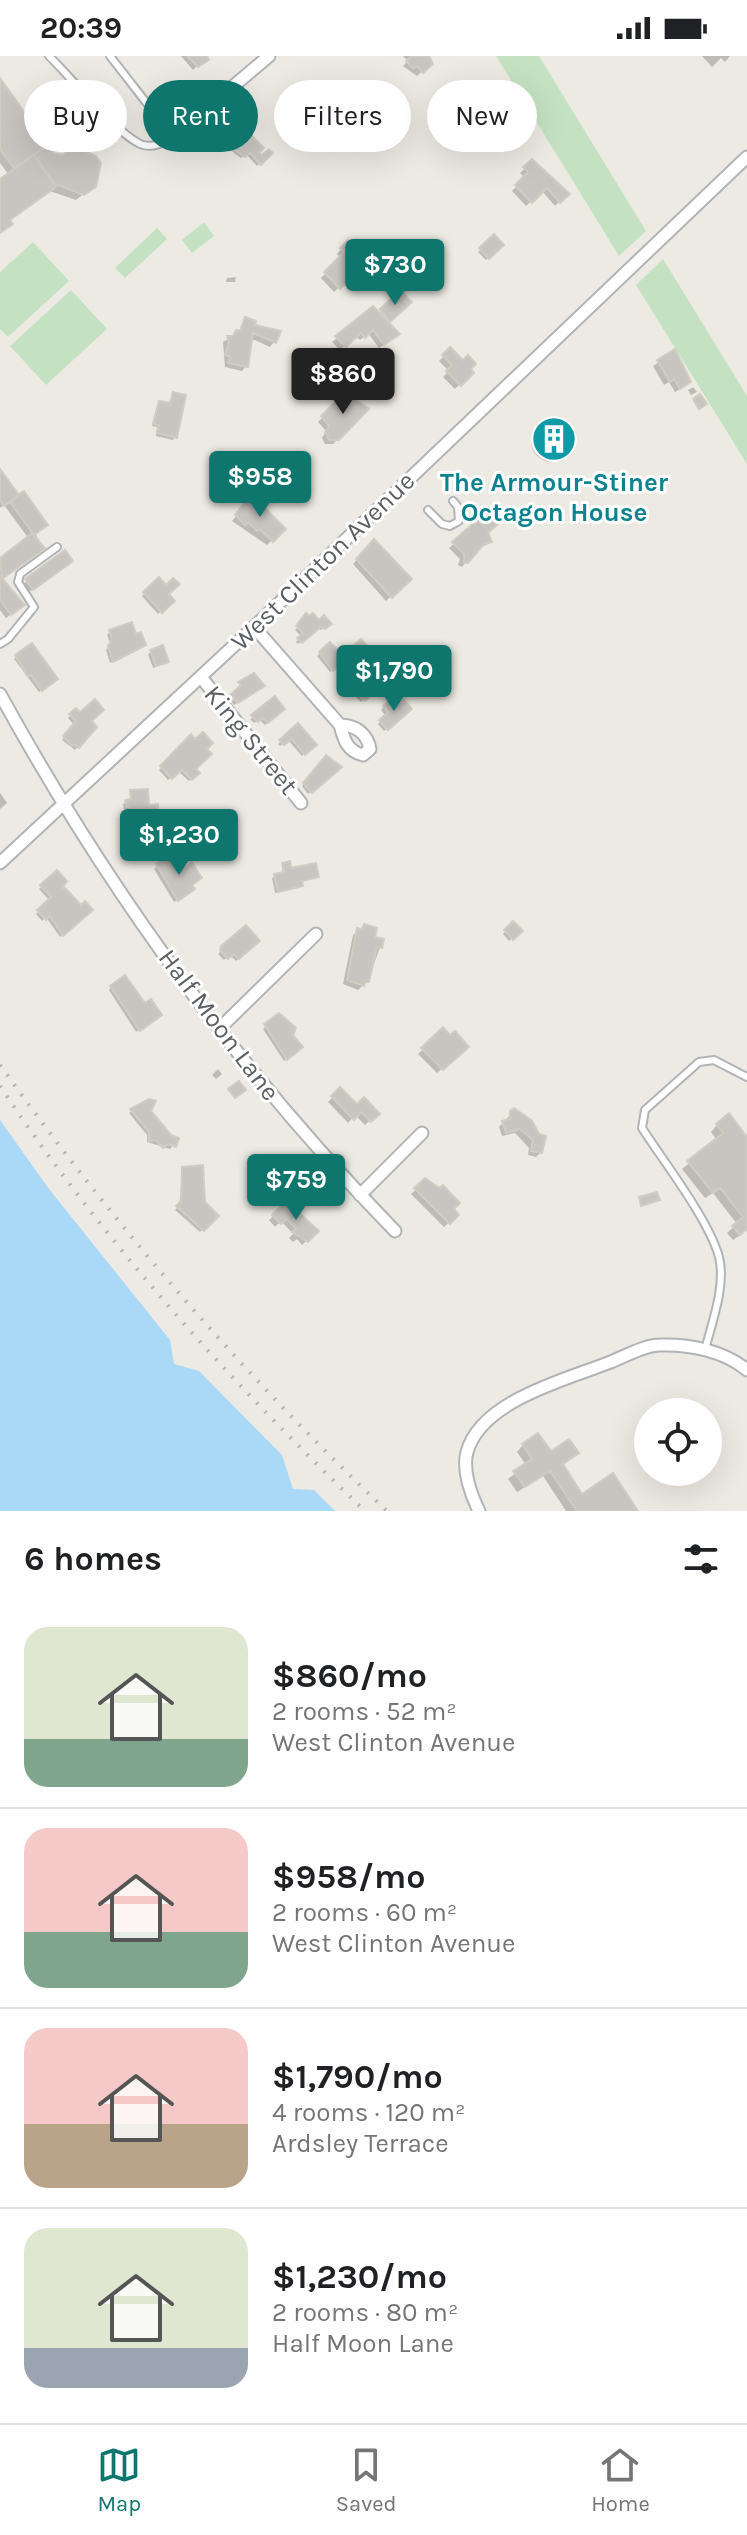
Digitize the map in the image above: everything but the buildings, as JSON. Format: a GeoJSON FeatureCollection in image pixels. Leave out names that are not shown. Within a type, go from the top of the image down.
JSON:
{"type":"FeatureCollection","features":[{"type":"Feature","properties":{"kind":"street"},"geometry":{"type":"LineString","coordinates":[[241,80],[269,56]]}},
{"type":"Feature","properties":{"kind":"street","name":"West Clinton Avenue"},"geometry":{"type":"LineString","coordinates":[[0,863],[254,627],[747,157]]}},
{"type":"Feature","properties":{"kind":"street"},"geometry":{"type":"LineString","coordinates":[[254,627],[340,725]]}},
{"type":"Feature","properties":{"kind":"street","name":"King Street"},"geometry":{"type":"LineString","coordinates":[[201,677],[301,803]]}},
{"type":"Feature","properties":{"kind":"street","name":"Half Moon Lane"},"geometry":{"type":"LineString","coordinates":[[0,694],[61,804],[219,1029],[300,1131],[395,1231]]}},
{"type":"Feature","properties":{"kind":"street"},"geometry":{"type":"LineString","coordinates":[[219,1029],[316,934]]}},
{"type":"Feature","properties":{"kind":"street"},"geometry":{"type":"LineString","coordinates":[[360,1195],[422,1133]]}},
{"type":"Feature","properties":{"kind":"street"},"geometry":{"type":"LineString","coordinates":[[479,1511],[466,1470],[466,1453],[472,1439],[489,1418],[522,1396],[657,1344],[705,1350],[734,1360],[747,1370]]}},
{"type":"Feature","properties":{"kind":"lane"},"geometry":{"type":"LineString","coordinates":[[49,56],[117,126],[143,145]]}},
{"type":"Feature","properties":{"kind":"lane"},"geometry":{"type":"LineString","coordinates":[[110,56],[143,98]]}},
{"type":"Feature","properties":{"kind":"lane"},"geometry":{"type":"LineString","coordinates":[[428,510],[442,524],[450,526],[459,521],[458,507],[453,501]]}},
{"type":"Feature","properties":{"kind":"lane"},"geometry":{"type":"LineString","coordinates":[[0,644],[8,639],[34,607],[18,582],[20,574],[57,547]]}},
{"type":"Feature","properties":{"kind":"lane"},"geometry":{"type":"LineString","coordinates":[[705,1350],[717,1299],[719,1256],[706,1229],[642,1128],[645,1110],[699,1062],[714,1060],[747,1077]]}},
{"type":"Feature","properties":{"kind":"green space"},"geometry":{"type":"Polygon","coordinates":[[[496,56],[539,56],[646,231],[619,256],[537,123],[537,80],[511,80],[496,56]]]}},
{"type":"Feature","properties":{"kind":"green space"},"geometry":{"type":"Polygon","coordinates":[[[204,222],[214,236],[192,253],[182,240],[204,222]]]}},
{"type":"Feature","properties":{"kind":"green space"},"geometry":{"type":"Polygon","coordinates":[[[157,228],[167,239],[125,278],[115,268],[157,228]]]}},
{"type":"Feature","properties":{"kind":"green space"},"geometry":{"type":"Polygon","coordinates":[[[33,242],[69,281],[8,337],[0,329],[0,272],[33,242]]]}},
{"type":"Feature","properties":{"kind":"green space"},"geometry":{"type":"Polygon","coordinates":[[[663,259],[747,396],[747,464],[636,285],[663,259]]]}},
{"type":"Feature","properties":{"kind":"green space"},"geometry":{"type":"Polygon","coordinates":[[[71,290],[107,329],[46,385],[10,346],[71,290]]]}},
{"type":"Feature","properties":{"kind":"water"},"geometry":{"type":"Polygon","coordinates":[[[0,1120],[49,1189],[170,1340],[174,1364],[199,1371],[282,1455],[293,1489],[314,1490],[335,1511],[0,1511],[0,1120]]]}},
{"type":"Feature","properties":{"kind":"railway"},"geometry":{"type":"LineString","coordinates":[[0,1065],[89,1183],[183,1297],[282,1407],[387,1511]]}},
{"type":"Feature","properties":{"kind":"railway"},"geometry":{"type":"LineString","coordinates":[[0,1086],[82,1200],[171,1309],[266,1412],[365,1511]]}},
{"type":"Feature","properties":{"kind":"place","name":"The Armour-Stiner Octagon House"},"geometry":{"type":"Point","coordinates":[554,439]}}]}
